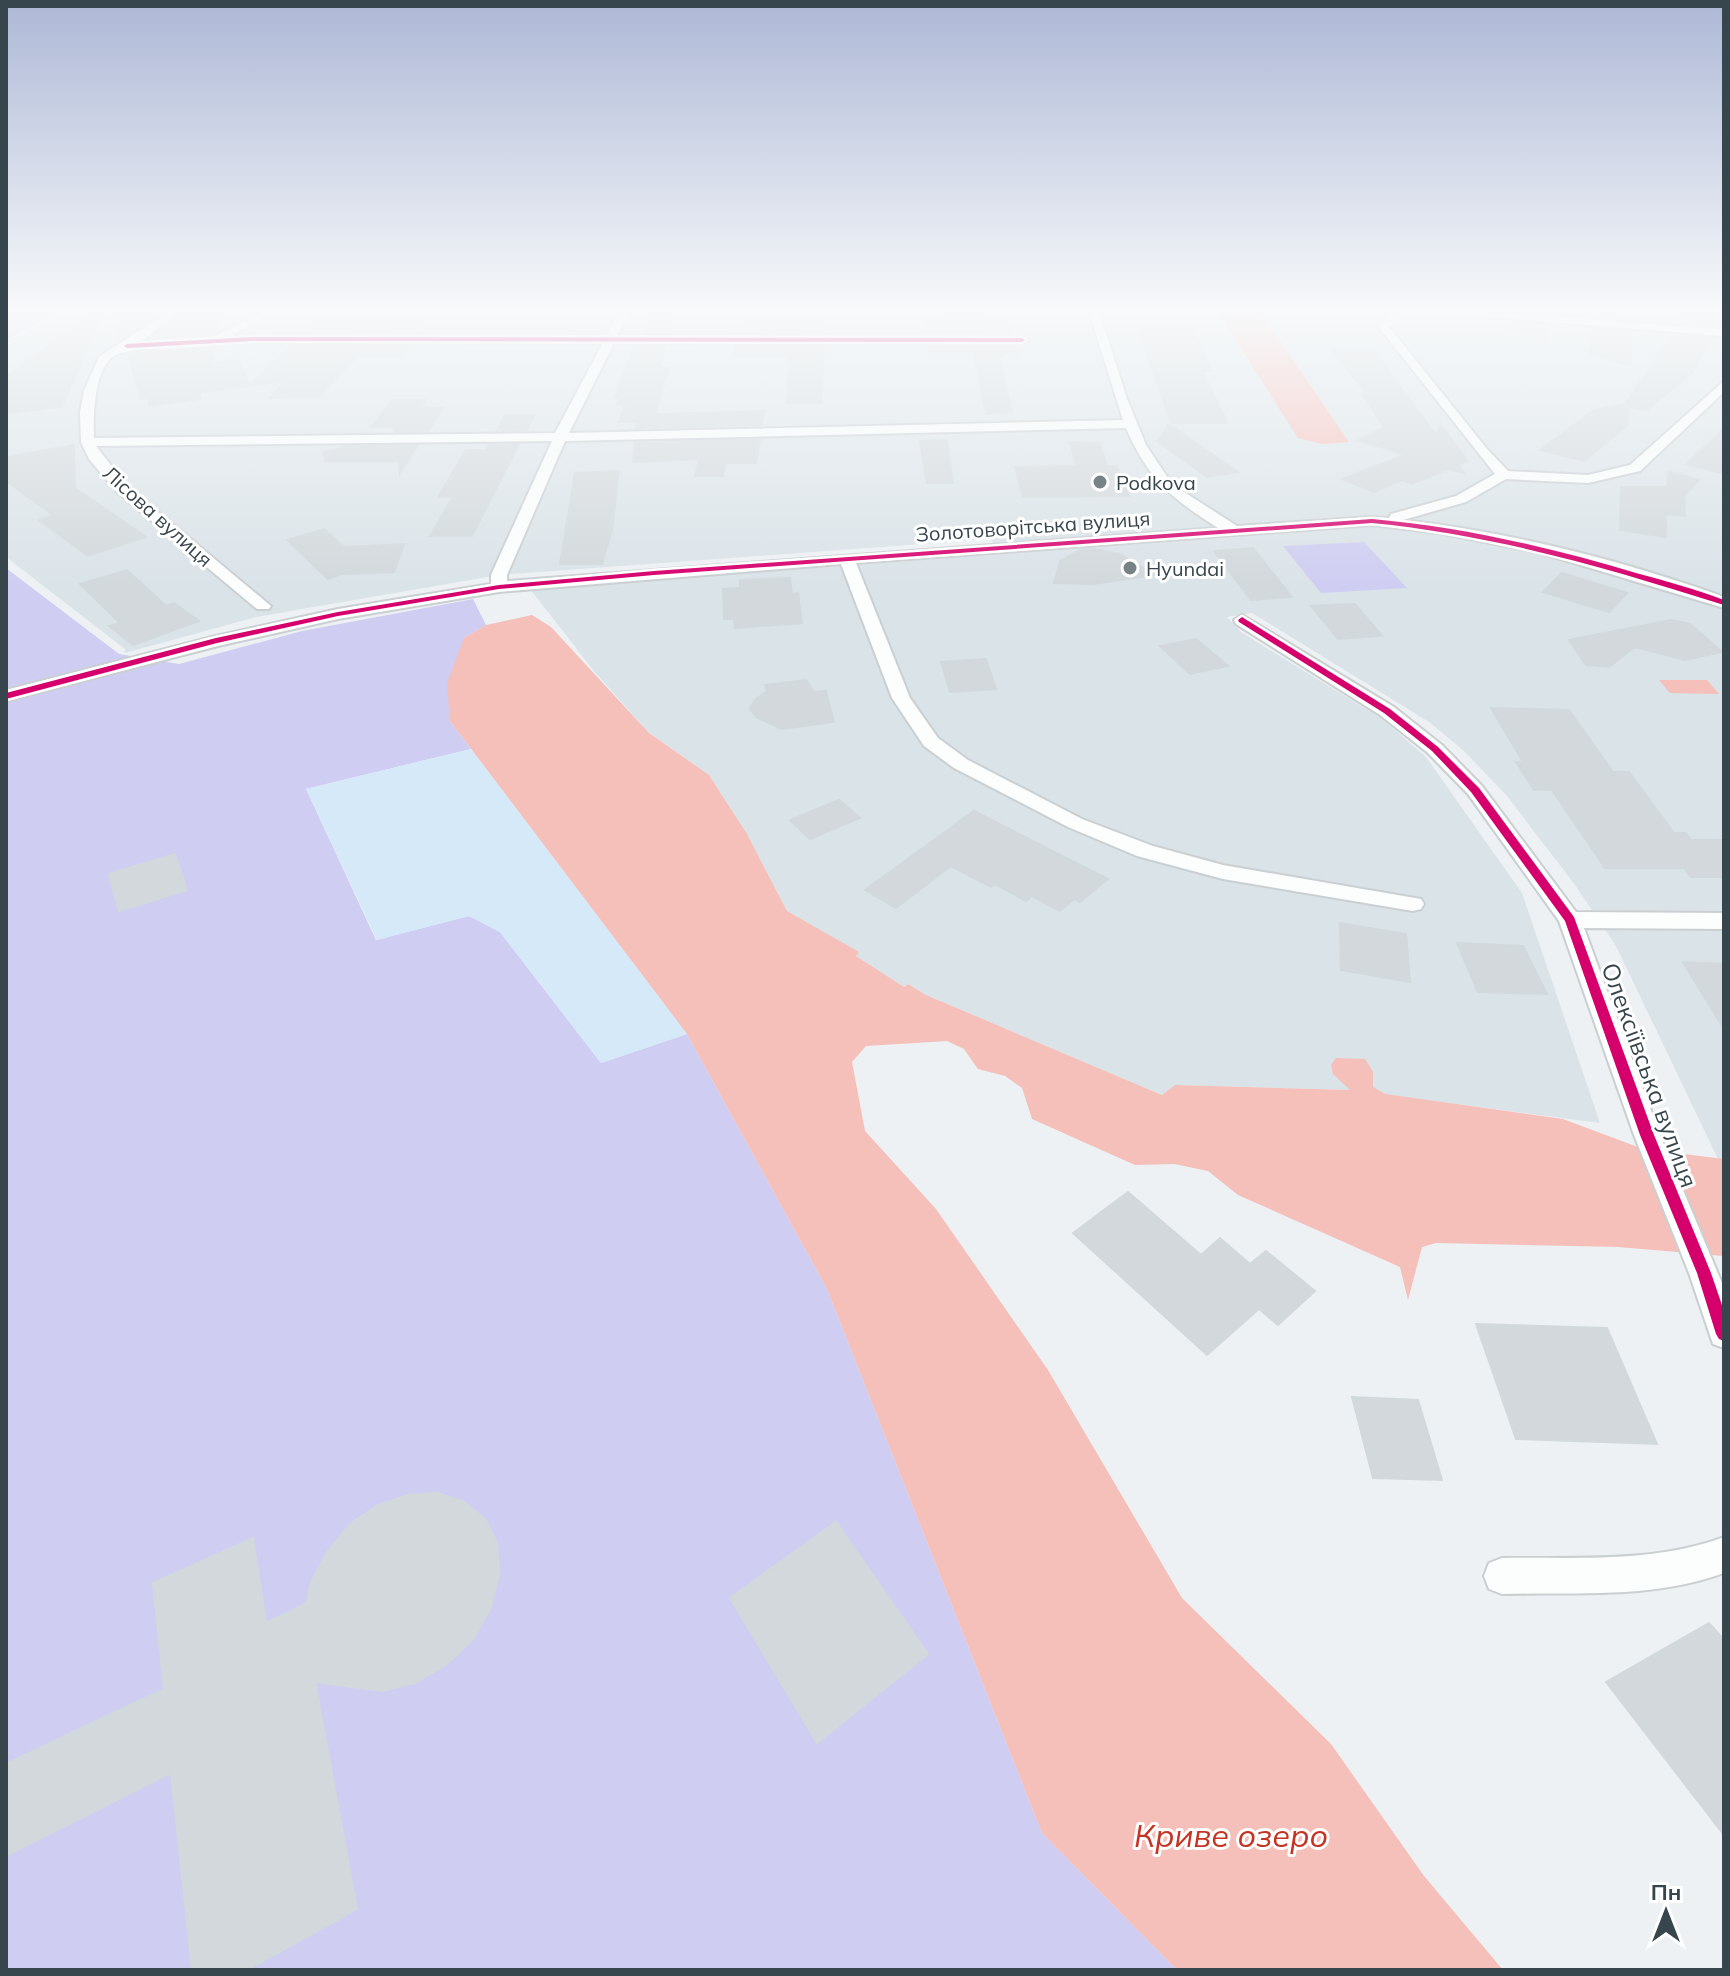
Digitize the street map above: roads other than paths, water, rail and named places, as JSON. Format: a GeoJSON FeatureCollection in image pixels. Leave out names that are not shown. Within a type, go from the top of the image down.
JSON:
{"type":"FeatureCollection","features":[{"type":"Feature","properties":{"kind":"street","name":"Лісова вулиця"},"geometry":{"type":"LineString","coordinates":[[89,400],[88,442],[94,456],[122,489],[263,606]]}},
{"type":"Feature","properties":{"kind":"street"},"geometry":{"type":"LineString","coordinates":[[499,587],[499,575],[579,400]]}},
{"type":"Feature","properties":{"kind":"street"},"geometry":{"type":"LineString","coordinates":[[1124,400],[1150,465],[1166,484],[1234,531]]}},
{"type":"Feature","properties":{"kind":"street"},"geometry":{"type":"LineString","coordinates":[[1441,400],[1504,475],[1602,477],[1635,468],[1708,400]]}},
{"type":"Feature","properties":{"kind":"street"},"geometry":{"type":"LineString","coordinates":[[88,442],[560,437],[1132,424]]}},
{"type":"Feature","properties":{"kind":"street","name":"Золотоворітська вулиця"},"geometry":{"type":"LineString","coordinates":[[6,696],[216,641],[338,614],[499,587],[1372,521],[1466,497],[1504,475]]}},
{"type":"Feature","properties":{"kind":"street"},"geometry":{"type":"LineString","coordinates":[[1439,506],[1455,516],[1459,531]]}},
{"type":"Feature","properties":{"kind":"street","name":"Золотоворітська вулиця"},"geometry":{"type":"LineString","coordinates":[[1372,521],[1459,531],[1586,560],[1724,603]]}},
{"type":"Feature","properties":{"kind":"street"},"geometry":{"type":"LineString","coordinates":[[847,559],[901,698],[931,742],[961,764],[1075,823],[1145,851],[1223,872],[1413,904]]}},
{"type":"Feature","properties":{"kind":"street","name":"Олексіївська вулиця"},"geometry":{"type":"LineString","coordinates":[[1242,620],[1387,711],[1435,749],[1475,790],[1570,920],[1647,1135],[1704,1273],[1724,1334]]}},
{"type":"Feature","properties":{"kind":"street"},"geometry":{"type":"LineString","coordinates":[[1570,920],[1724,921]]}},
{"type":"Feature","properties":{"kind":"street"},"geometry":{"type":"LineString","coordinates":[[1502,1576],[1619,1573],[1707,1563],[1724,1555]]}},
{"type":"Feature","properties":{"kind":"water"},"geometry":{"type":"Polygon","coordinates":[[[1274,400],[1321,400],[1349,442],[1322,444],[1298,438],[1274,400]]]}},
{"type":"Feature","properties":{"kind":"water","name":"Криве озеро"},"geometry":{"type":"Polygon","coordinates":[[[532,615],[551,627],[649,733],[709,775],[747,834],[787,911],[859,952],[856,956],[904,987],[908,984],[926,995],[1162,1095],[1175,1085],[1350,1090],[1333,1074],[1331,1065],[1336,1058],[1365,1059],[1373,1072],[1373,1087],[1385,1094],[1563,1119],[1643,1149],[1724,1159],[1724,1256],[1618,1247],[1436,1243],[1422,1247],[1408,1300],[1400,1267],[1238,1195],[1208,1171],[1174,1164],[1135,1165],[1032,1119],[1022,1088],[1005,1076],[978,1069],[964,1049],[947,1041],[866,1046],[852,1062],[865,1131],[936,1209],[1048,1370],[1182,1598],[1331,1744],[1424,1876],[1503,1970],[1177,1970],[1042,1833],[827,1289],[687,1034],[450,721],[447,683],[464,638],[486,625],[532,615]]]}},
{"type":"Feature","properties":{"kind":"water"},"geometry":{"type":"Polygon","coordinates":[[[1659,680],[1707,680],[1719,694],[1670,693],[1659,680]]]}},
{"type":"Feature","properties":{"kind":"place","name":"Podkova"},"geometry":{"type":"Point","coordinates":[1100,482]}},
{"type":"Feature","properties":{"kind":"place","name":"Hyundai"},"geometry":{"type":"Point","coordinates":[1130,568]}}]}
